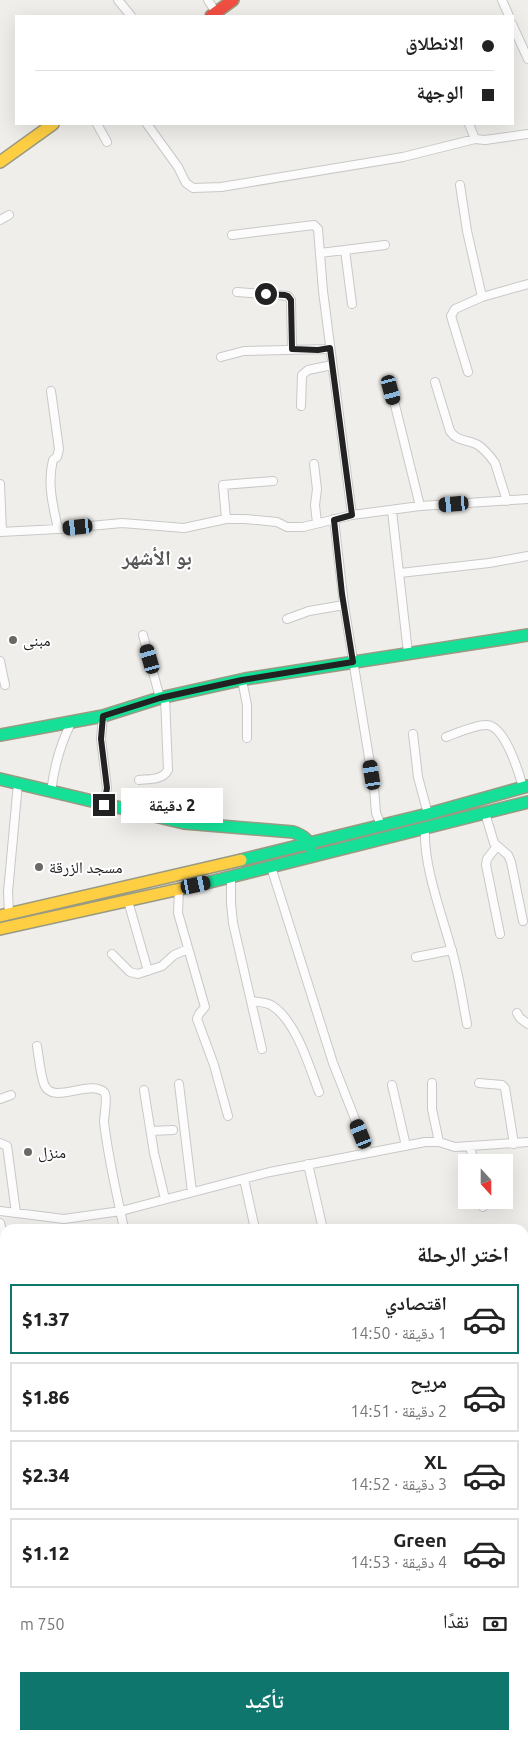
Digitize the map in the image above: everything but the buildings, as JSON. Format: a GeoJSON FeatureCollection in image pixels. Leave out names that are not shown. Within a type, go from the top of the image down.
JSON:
{"type":"FeatureCollection","features":[{"type":"Feature","properties":{"kind":"main road"},"geometry":{"type":"LineString","coordinates":[[213,15],[233,0]]}},
{"type":"Feature","properties":{"kind":"main road"},"geometry":{"type":"LineString","coordinates":[[0,162],[52,125]]}},
{"type":"Feature","properties":{"kind":"main road"},"geometry":{"type":"LineString","coordinates":[[0,736],[103,716],[162,697],[242,680],[528,635]]}},
{"type":"Feature","properties":{"kind":"main road"},"geometry":{"type":"LineString","coordinates":[[0,779],[184,823],[293,832],[303,836],[309,843],[313,857]]}},
{"type":"Feature","properties":{"kind":"main road"},"geometry":{"type":"LineString","coordinates":[[5,915],[172,877],[428,814],[526,786]]}},
{"type":"Feature","properties":{"kind":"main road"},"geometry":{"type":"LineString","coordinates":[[0,930],[231,878],[528,802]]}},
{"type":"Feature","properties":{"kind":"street"},"geometry":{"type":"LineString","coordinates":[[118,0],[130,15]]}},
{"type":"Feature","properties":{"kind":"street"},"geometry":{"type":"LineString","coordinates":[[208,0],[213,15]]}},
{"type":"Feature","properties":{"kind":"street"},"geometry":{"type":"LineString","coordinates":[[502,0],[509,15]]}},
{"type":"Feature","properties":{"kind":"street"},"geometry":{"type":"LineString","coordinates":[[514,27],[524,41],[528,59]]}},
{"type":"Feature","properties":{"kind":"street"},"geometry":{"type":"LineString","coordinates":[[98,125],[107,142]]}},
{"type":"Feature","properties":{"kind":"street"},"geometry":{"type":"LineString","coordinates":[[148,125],[172,158],[186,183],[193,188],[202,189],[403,157],[475,138],[485,140],[528,134]]}},
{"type":"Feature","properties":{"kind":"street"},"geometry":{"type":"LineString","coordinates":[[469,125],[475,138]]}},
{"type":"Feature","properties":{"kind":"street"},"geometry":{"type":"LineString","coordinates":[[460,185],[467,231],[482,297]]}},
{"type":"Feature","properties":{"kind":"street"},"geometry":{"type":"LineString","coordinates":[[0,220],[9,216]]}},
{"type":"Feature","properties":{"kind":"street"},"geometry":{"type":"LineString","coordinates":[[232,235],[314,225],[318,229],[323,291],[352,515]]}},
{"type":"Feature","properties":{"kind":"street"},"geometry":{"type":"LineString","coordinates":[[320,253],[384,246]]}},
{"type":"Feature","properties":{"kind":"street"},"geometry":{"type":"LineString","coordinates":[[345,250],[352,304]]}},
{"type":"Feature","properties":{"kind":"street"},"geometry":{"type":"LineString","coordinates":[[468,372],[451,316],[456,309],[482,297],[528,284]]}},
{"type":"Feature","properties":{"kind":"street"},"geometry":{"type":"LineString","coordinates":[[236,292],[288,296],[291,300],[292,349]]}},
{"type":"Feature","properties":{"kind":"street"},"geometry":{"type":"LineString","coordinates":[[221,357],[244,351],[318,350],[330,348]]}},
{"type":"Feature","properties":{"kind":"street"},"geometry":{"type":"LineString","coordinates":[[301,406],[302,375],[308,370],[332,365]]}},
{"type":"Feature","properties":{"kind":"street"},"geometry":{"type":"LineString","coordinates":[[435,382],[453,436],[460,440],[477,444],[491,458],[495,463],[507,501]]}},
{"type":"Feature","properties":{"kind":"street"},"geometry":{"type":"LineString","coordinates":[[391,390],[420,506]]}},
{"type":"Feature","properties":{"kind":"street"},"geometry":{"type":"LineString","coordinates":[[51,391],[58,449],[57,457],[53,460],[50,479],[58,529]]}},
{"type":"Feature","properties":{"kind":"street"},"geometry":{"type":"LineString","coordinates":[[314,464],[317,489],[315,505],[317,522]]}},
{"type":"Feature","properties":{"kind":"street"},"geometry":{"type":"LineString","coordinates":[[226,519],[223,485],[273,481]]}},
{"type":"Feature","properties":{"kind":"street"},"geometry":{"type":"LineString","coordinates":[[0,484],[1,532],[122,523],[184,528],[226,519],[260,520],[278,522],[287,527],[303,527],[317,522],[352,515],[420,506],[528,499]]}},
{"type":"Feature","properties":{"kind":"street"},"geometry":{"type":"LineString","coordinates":[[392,511],[408,653]]}},
{"type":"Feature","properties":{"kind":"street"},"geometry":{"type":"LineString","coordinates":[[334,520],[344,605],[374,788],[376,813],[381,825]]}},
{"type":"Feature","properties":{"kind":"street"},"geometry":{"type":"LineString","coordinates":[[400,573],[489,563],[528,556]]}},
{"type":"Feature","properties":{"kind":"street"},"geometry":{"type":"LineString","coordinates":[[287,619],[308,611],[344,605]]}},
{"type":"Feature","properties":{"kind":"street"},"geometry":{"type":"LineString","coordinates":[[139,780],[158,778],[166,774],[168,770],[162,697],[143,636]]}},
{"type":"Feature","properties":{"kind":"street"},"geometry":{"type":"LineString","coordinates":[[0,661],[5,685]]}},
{"type":"Feature","properties":{"kind":"street"},"geometry":{"type":"LineString","coordinates":[[242,680],[247,705],[247,738]]}},
{"type":"Feature","properties":{"kind":"street"},"geometry":{"type":"LineString","coordinates":[[103,716],[101,739],[107,788],[104,805]]}},
{"type":"Feature","properties":{"kind":"street"},"geometry":{"type":"LineString","coordinates":[[51,792],[53,772],[59,750],[71,723]]}},
{"type":"Feature","properties":{"kind":"street"},"geometry":{"type":"LineString","coordinates":[[446,737],[485,724],[494,727],[512,752],[526,786]]}},
{"type":"Feature","properties":{"kind":"street"},"geometry":{"type":"LineString","coordinates":[[413,734],[418,777],[428,814]]}},
{"type":"Feature","properties":{"kind":"street"},"geometry":{"type":"LineString","coordinates":[[5,915],[18,784]]}},
{"type":"Feature","properties":{"kind":"street"},"geometry":{"type":"LineString","coordinates":[[485,813],[492,839],[508,855],[511,862],[523,921]]}},
{"type":"Feature","properties":{"kind":"street"},"geometry":{"type":"LineString","coordinates":[[425,828],[424,842],[452,950],[467,1024]]}},
{"type":"Feature","properties":{"kind":"street"},"geometry":{"type":"LineString","coordinates":[[497,846],[487,859],[486,865],[500,934]]}},
{"type":"Feature","properties":{"kind":"street"},"geometry":{"type":"LineString","coordinates":[[271,867],[333,1063],[368,1152]]}},
{"type":"Feature","properties":{"kind":"street"},"geometry":{"type":"LineString","coordinates":[[231,878],[233,924],[262,1049]]}},
{"type":"Feature","properties":{"kind":"street"},"geometry":{"type":"LineString","coordinates":[[179,889],[178,913],[205,1007],[197,1019],[214,1065],[228,1116]]}},
{"type":"Feature","properties":{"kind":"street"},"geometry":{"type":"LineString","coordinates":[[128,901],[148,971]]}},
{"type":"Feature","properties":{"kind":"street"},"geometry":{"type":"LineString","coordinates":[[112,954],[130,972],[138,974],[162,966],[174,956],[188,949]]}},
{"type":"Feature","properties":{"kind":"street"},"geometry":{"type":"LineString","coordinates":[[416,957],[452,950]]}},
{"type":"Feature","properties":{"kind":"street"},"geometry":{"type":"LineString","coordinates":[[252,1001],[271,1005],[285,1019],[302,1046],[319,1092]]}},
{"type":"Feature","properties":{"kind":"street"},"geometry":{"type":"LineString","coordinates":[[517,1013],[528,1024]]}},
{"type":"Feature","properties":{"kind":"street"},"geometry":{"type":"LineString","coordinates":[[37,1046],[44,1085],[48,1091],[55,1093],[89,1089],[105,1094],[104,1122],[123,1224]]}},
{"type":"Feature","properties":{"kind":"street"},"geometry":{"type":"LineString","coordinates":[[432,1083],[432,1109],[439,1142]]}},
{"type":"Feature","properties":{"kind":"street"},"geometry":{"type":"LineString","coordinates":[[479,1083],[502,1085],[506,1088],[514,1144]]}},
{"type":"Feature","properties":{"kind":"street"},"geometry":{"type":"LineString","coordinates":[[179,1084],[192,1192]]}},
{"type":"Feature","properties":{"kind":"street"},"geometry":{"type":"LineString","coordinates":[[392,1085],[406,1146]]}},
{"type":"Feature","properties":{"kind":"street"},"geometry":{"type":"LineString","coordinates":[[144,1090],[150,1131],[165,1199]]}},
{"type":"Feature","properties":{"kind":"street"},"geometry":{"type":"LineString","coordinates":[[0,1099],[11,1095]]}},
{"type":"Feature","properties":{"kind":"street"},"geometry":{"type":"LineString","coordinates":[[150,1131],[173,1130]]}},
{"type":"Feature","properties":{"kind":"street"},"geometry":{"type":"LineString","coordinates":[[0,1211],[64,1219],[121,1211],[308,1164],[425,1142],[439,1142],[455,1148],[528,1142]]}},
{"type":"Feature","properties":{"kind":"street"},"geometry":{"type":"LineString","coordinates":[[0,1143],[7,1146],[16,1213]]}},
{"type":"Feature","properties":{"kind":"street"},"geometry":{"type":"LineString","coordinates":[[470,1147],[472,1154]]}},
{"type":"Feature","properties":{"kind":"street"},"geometry":{"type":"LineString","coordinates":[[308,1164],[322,1224]]}},
{"type":"Feature","properties":{"kind":"street"},"geometry":{"type":"LineString","coordinates":[[244,1179],[254,1224]]}},
{"type":"Feature","properties":{"kind":"traffic: fast"},"geometry":{"type":"LineString","coordinates":[[0,735],[103,716],[160,698],[245,679],[528,635]]}},
{"type":"Feature","properties":{"kind":"traffic: fast"},"geometry":{"type":"LineString","coordinates":[[0,779],[184,823],[293,832],[306,839],[310,847]]}},
{"type":"Feature","properties":{"kind":"traffic: fast"},"geometry":{"type":"LineString","coordinates":[[241,860],[428,814],[528,786]]}},
{"type":"Feature","properties":{"kind":"traffic: fast"},"geometry":{"type":"LineString","coordinates":[[198,885],[528,802]]}},
{"type":"Feature","properties":{"kind":"traffic: slow"},"geometry":{"type":"LineString","coordinates":[[0,162],[52,125]]}},
{"type":"Feature","properties":{"kind":"traffic: slow"},"geometry":{"type":"LineString","coordinates":[[0,916],[241,860]]}},
{"type":"Feature","properties":{"kind":"traffic: slow"},"geometry":{"type":"LineString","coordinates":[[0,929],[198,885]]}},
{"type":"Feature","properties":{"kind":"traffic: jam"},"geometry":{"type":"LineString","coordinates":[[212,15],[233,0]]}},
{"type":"Feature","properties":{"kind":"place","name":"مبنى"},"geometry":{"type":"Point","coordinates":[13,640]}},
{"type":"Feature","properties":{"kind":"place","name":"مسجد الزرقة"},"geometry":{"type":"Point","coordinates":[39,867]}},
{"type":"Feature","properties":{"kind":"place","name":"منزل"},"geometry":{"type":"Point","coordinates":[28,1152]}},
{"type":"Feature","properties":{"kind":"district","name":"بو الأشهر"},"geometry":{"type":"Point","coordinates":[157,557]}},
{"type":"Feature","properties":{"kind":"route"},"geometry":{"type":"LineString","coordinates":[[104,805],[107,782],[104,772],[101,739],[103,716],[160,698],[242,680],[353,662],[342,594],[334,520],[352,515],[330,348],[318,350],[292,349],[291,300],[285,295],[266,294]]}}]}
